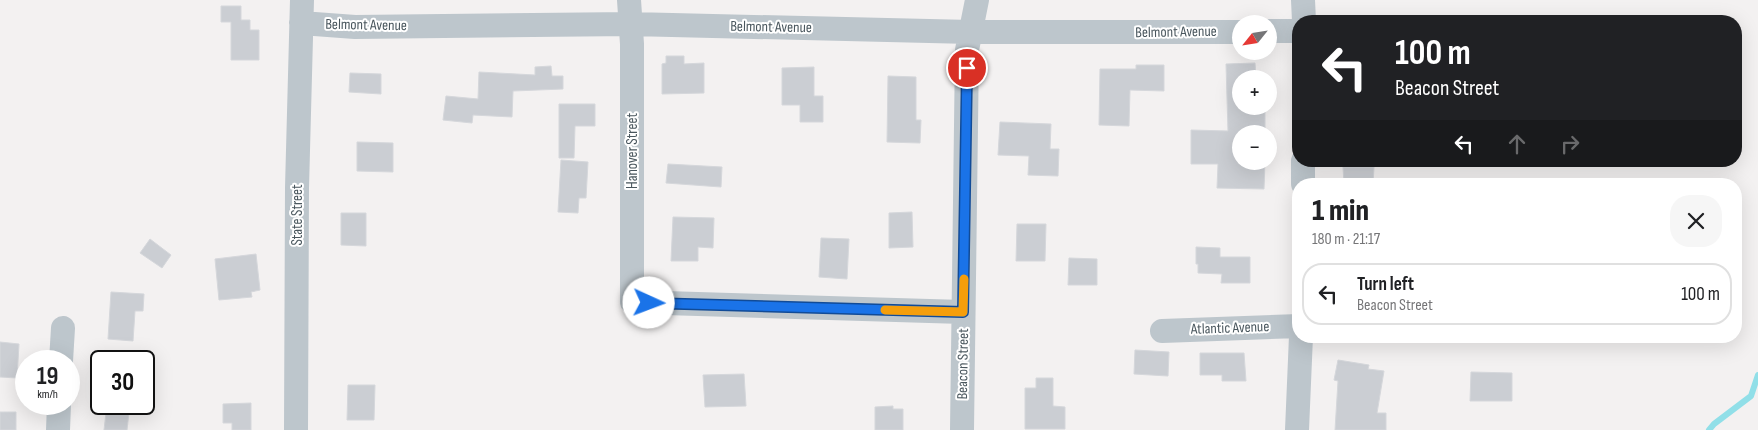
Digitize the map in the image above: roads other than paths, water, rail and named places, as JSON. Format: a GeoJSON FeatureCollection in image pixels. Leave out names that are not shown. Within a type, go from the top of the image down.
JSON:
{"type":"FeatureCollection","features":[{"type":"Feature","properties":{"kind":"street","name":"Hanover Street"},"geometry":{"type":"LineString","coordinates":[[629,0],[631,24],[632,302],[963,312]]}},
{"type":"Feature","properties":{"kind":"street","name":"Beacon Street"},"geometry":{"type":"LineString","coordinates":[[962,430],[967,50],[977,0]]}},
{"type":"Feature","properties":{"kind":"street"},"geometry":{"type":"LineString","coordinates":[[1303,0],[1304,15]]}},
{"type":"Feature","properties":{"kind":"street","name":"Belmont Avenue"},"geometry":{"type":"LineString","coordinates":[[302,12],[355,27],[631,24],[971,32],[1232,32]]}},
{"type":"Feature","properties":{"kind":"street","name":"State Street"},"geometry":{"type":"LineString","coordinates":[[296,430],[297,188],[302,12]]}},
{"type":"Feature","properties":{"kind":"street"},"geometry":{"type":"LineString","coordinates":[[1278,31],[1292,31]]}},
{"type":"Feature","properties":{"kind":"street","name":"Atlantic Avenue"},"geometry":{"type":"LineString","coordinates":[[1162,331],[1292,326]]}},
{"type":"Feature","properties":{"kind":"street"},"geometry":{"type":"LineString","coordinates":[[62,350],[63,328]]}},
{"type":"Feature","properties":{"kind":"street"},"geometry":{"type":"LineString","coordinates":[[1296,430],[1301,343]]}},
{"type":"Feature","properties":{"kind":"street"},"geometry":{"type":"LineString","coordinates":[[58,430],[59,415]]}},
{"type":"Feature","properties":{"kind":"waterway"},"geometry":{"type":"LineString","coordinates":[[1709,430],[1714,424],[1751,396],[1758,375]]}}]}
